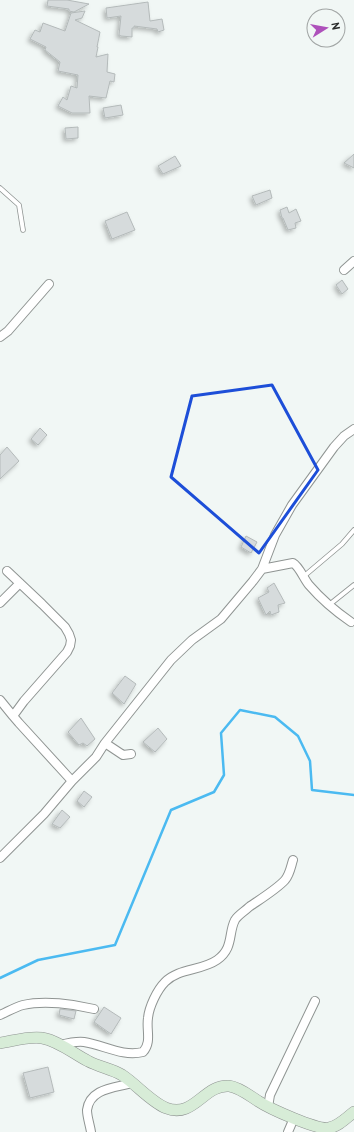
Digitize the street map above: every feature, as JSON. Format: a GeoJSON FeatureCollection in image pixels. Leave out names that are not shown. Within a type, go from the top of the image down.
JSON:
{"type":"FeatureCollection","features":[{"type":"Feature","properties":{"kind":"main road"},"geometry":{"type":"LineString","coordinates":[[0,1043],[42,1038],[60,1045],[89,1062],[122,1075],[165,1108],[175,1110],[185,1109],[195,1104],[212,1090],[227,1086],[240,1090],[268,1107],[323,1130],[337,1125],[354,1112]]}},
{"type":"Feature","properties":{"kind":"street"},"geometry":{"type":"LineString","coordinates":[[344,270],[354,261]]}},
{"type":"Feature","properties":{"kind":"street"},"geometry":{"type":"LineString","coordinates":[[0,337],[8,331],[49,284]]}},
{"type":"Feature","properties":{"kind":"street"},"geometry":{"type":"LineString","coordinates":[[0,858],[40,818],[72,781],[96,757],[105,743],[171,660],[192,640],[221,619],[262,570],[275,535],[292,504],[334,447],[344,436],[354,429]]}},
{"type":"Feature","properties":{"kind":"street"},"geometry":{"type":"LineString","coordinates":[[262,570],[293,563],[298,568],[302,577],[328,605],[352,622]]}},
{"type":"Feature","properties":{"kind":"street"},"geometry":{"type":"LineString","coordinates":[[7,571],[64,627],[71,640],[67,652],[24,701],[14,716]]}},
{"type":"Feature","properties":{"kind":"street"},"geometry":{"type":"LineString","coordinates":[[0,603],[20,583]]}},
{"type":"Feature","properties":{"kind":"street"},"geometry":{"type":"LineString","coordinates":[[0,700],[19,724],[72,781]]}},
{"type":"Feature","properties":{"kind":"street"},"geometry":{"type":"LineString","coordinates":[[105,743],[123,755],[131,754]]}},
{"type":"Feature","properties":{"kind":"street"},"geometry":{"type":"LineString","coordinates":[[60,1045],[83,1042],[115,1051],[137,1054],[143,1052],[148,1044],[148,1017],[156,994],[161,987],[166,981],[179,973],[206,966],[219,959],[228,947],[235,920],[285,879],[293,860]]}},
{"type":"Feature","properties":{"kind":"street"},"geometry":{"type":"LineString","coordinates":[[268,1107],[270,1095],[315,1001]]}},
{"type":"Feature","properties":{"kind":"street"},"geometry":{"type":"LineString","coordinates":[[0,1015],[23,1005],[36,1004],[73,1004],[94,1009]]}},
{"type":"Feature","properties":{"kind":"street"},"geometry":{"type":"LineString","coordinates":[[91,1132],[87,1111],[90,1101],[97,1093],[132,1083]]}},
{"type":"Feature","properties":{"kind":"street"},"geometry":{"type":"LineString","coordinates":[[288,1132],[294,1118]]}},
{"type":"Feature","properties":{"kind":"lane"},"geometry":{"type":"LineString","coordinates":[[0,188],[19,206],[23,230]]}},
{"type":"Feature","properties":{"kind":"lane"},"geometry":{"type":"LineString","coordinates":[[302,577],[342,544],[354,530]]}},
{"type":"Feature","properties":{"kind":"lane"},"geometry":{"type":"LineString","coordinates":[[328,605],[354,585]]}},
{"type":"Feature","properties":{"kind":"highlighted area"},"geometry":{"type":"Polygon","coordinates":[[[272,385],[318,470],[259,553],[171,477],[192,396],[272,385]]]}},
{"type":"Feature","properties":{"kind":"building"},"geometry":{"type":"Polygon","coordinates":[[[48,0],[67,0],[89,4],[74,12],[69,11],[69,9],[47,6],[48,0]]]}},
{"type":"Feature","properties":{"kind":"building"},"geometry":{"type":"Polygon","coordinates":[[[148,2],[150,21],[162,19],[164,30],[158,32],[157,29],[134,26],[134,28],[132,28],[132,37],[121,36],[119,35],[121,16],[107,18],[106,8],[148,2]]]}},
{"type":"Feature","properties":{"kind":"building"},"geometry":{"type":"Polygon","coordinates":[[[85,11],[82,18],[75,20],[100,32],[96,57],[108,54],[107,72],[115,74],[114,82],[110,81],[106,98],[89,96],[90,113],[72,113],[58,106],[63,97],[67,100],[71,86],[77,88],[78,75],[58,71],[60,62],[45,50],[46,47],[30,39],[35,30],[40,32],[43,23],[65,31],[71,13],[85,11]]]}},
{"type":"Feature","properties":{"kind":"building"},"geometry":{"type":"Polygon","coordinates":[[[121,105],[123,115],[105,118],[103,108],[121,105]]]}},
{"type":"Feature","properties":{"kind":"building"},"geometry":{"type":"Polygon","coordinates":[[[78,127],[78,138],[66,139],[65,128],[78,127]]]}},
{"type":"Feature","properties":{"kind":"building"},"geometry":{"type":"Polygon","coordinates":[[[354,154],[354,168],[344,163],[354,154]]]}},
{"type":"Feature","properties":{"kind":"building"},"geometry":{"type":"Polygon","coordinates":[[[175,156],[181,166],[163,174],[158,166],[175,156]]]}},
{"type":"Feature","properties":{"kind":"building"},"geometry":{"type":"Polygon","coordinates":[[[270,190],[272,198],[256,205],[252,196],[270,190]]]}},
{"type":"Feature","properties":{"kind":"building"},"geometry":{"type":"Polygon","coordinates":[[[287,207],[289,213],[296,209],[301,221],[295,223],[296,228],[288,230],[280,210],[287,207]]]}},
{"type":"Feature","properties":{"kind":"building"},"geometry":{"type":"Polygon","coordinates":[[[127,212],[135,230],[112,239],[105,221],[127,212]]]}},
{"type":"Feature","properties":{"kind":"building"},"geometry":{"type":"Polygon","coordinates":[[[342,280],[348,289],[342,294],[336,285],[342,280]]]}},
{"type":"Feature","properties":{"kind":"building"},"geometry":{"type":"Polygon","coordinates":[[[40,428],[47,435],[38,445],[31,439],[40,428]]]}},
{"type":"Feature","properties":{"kind":"building"},"geometry":{"type":"Polygon","coordinates":[[[7,447],[19,461],[0,479],[0,455],[7,447]]]}},
{"type":"Feature","properties":{"kind":"building"},"geometry":{"type":"Polygon","coordinates":[[[246,536],[257,542],[251,553],[241,547],[246,536]]]}},
{"type":"Feature","properties":{"kind":"building"},"geometry":{"type":"Polygon","coordinates":[[[274,583],[285,603],[278,605],[279,612],[271,615],[270,611],[266,615],[258,598],[269,592],[267,588],[274,583]]]}},
{"type":"Feature","properties":{"kind":"building"},"geometry":{"type":"Polygon","coordinates":[[[125,676],[136,684],[124,704],[112,693],[125,676]]]}},
{"type":"Feature","properties":{"kind":"building"},"geometry":{"type":"Polygon","coordinates":[[[81,718],[95,739],[87,746],[83,743],[79,745],[68,732],[81,718]]]}},
{"type":"Feature","properties":{"kind":"building"},"geometry":{"type":"Polygon","coordinates":[[[158,728],[167,739],[155,752],[143,742],[158,728]]]}},
{"type":"Feature","properties":{"kind":"building"},"geometry":{"type":"Polygon","coordinates":[[[84,791],[92,797],[84,807],[77,801],[84,791]]]}},
{"type":"Feature","properties":{"kind":"building"},"geometry":{"type":"Polygon","coordinates":[[[62,810],[70,817],[60,828],[52,824],[62,810]]]}},
{"type":"Feature","properties":{"kind":"building"},"geometry":{"type":"Polygon","coordinates":[[[104,1007],[121,1018],[111,1034],[94,1022],[104,1007]]]}},
{"type":"Feature","properties":{"kind":"building"},"geometry":{"type":"Polygon","coordinates":[[[60,1009],[76,1011],[74,1019],[59,1015],[60,1009]]]}},
{"type":"Feature","properties":{"kind":"building"},"geometry":{"type":"Polygon","coordinates":[[[48,1067],[54,1092],[30,1098],[23,1073],[48,1067]]]}},
{"type":"Feature","properties":{"kind":"waterway"},"geometry":{"type":"LineString","coordinates":[[0,978],[38,960],[115,945],[171,810],[214,792],[224,775],[221,733],[240,710],[275,717],[298,736],[310,761],[312,790],[354,795]]}}]}
